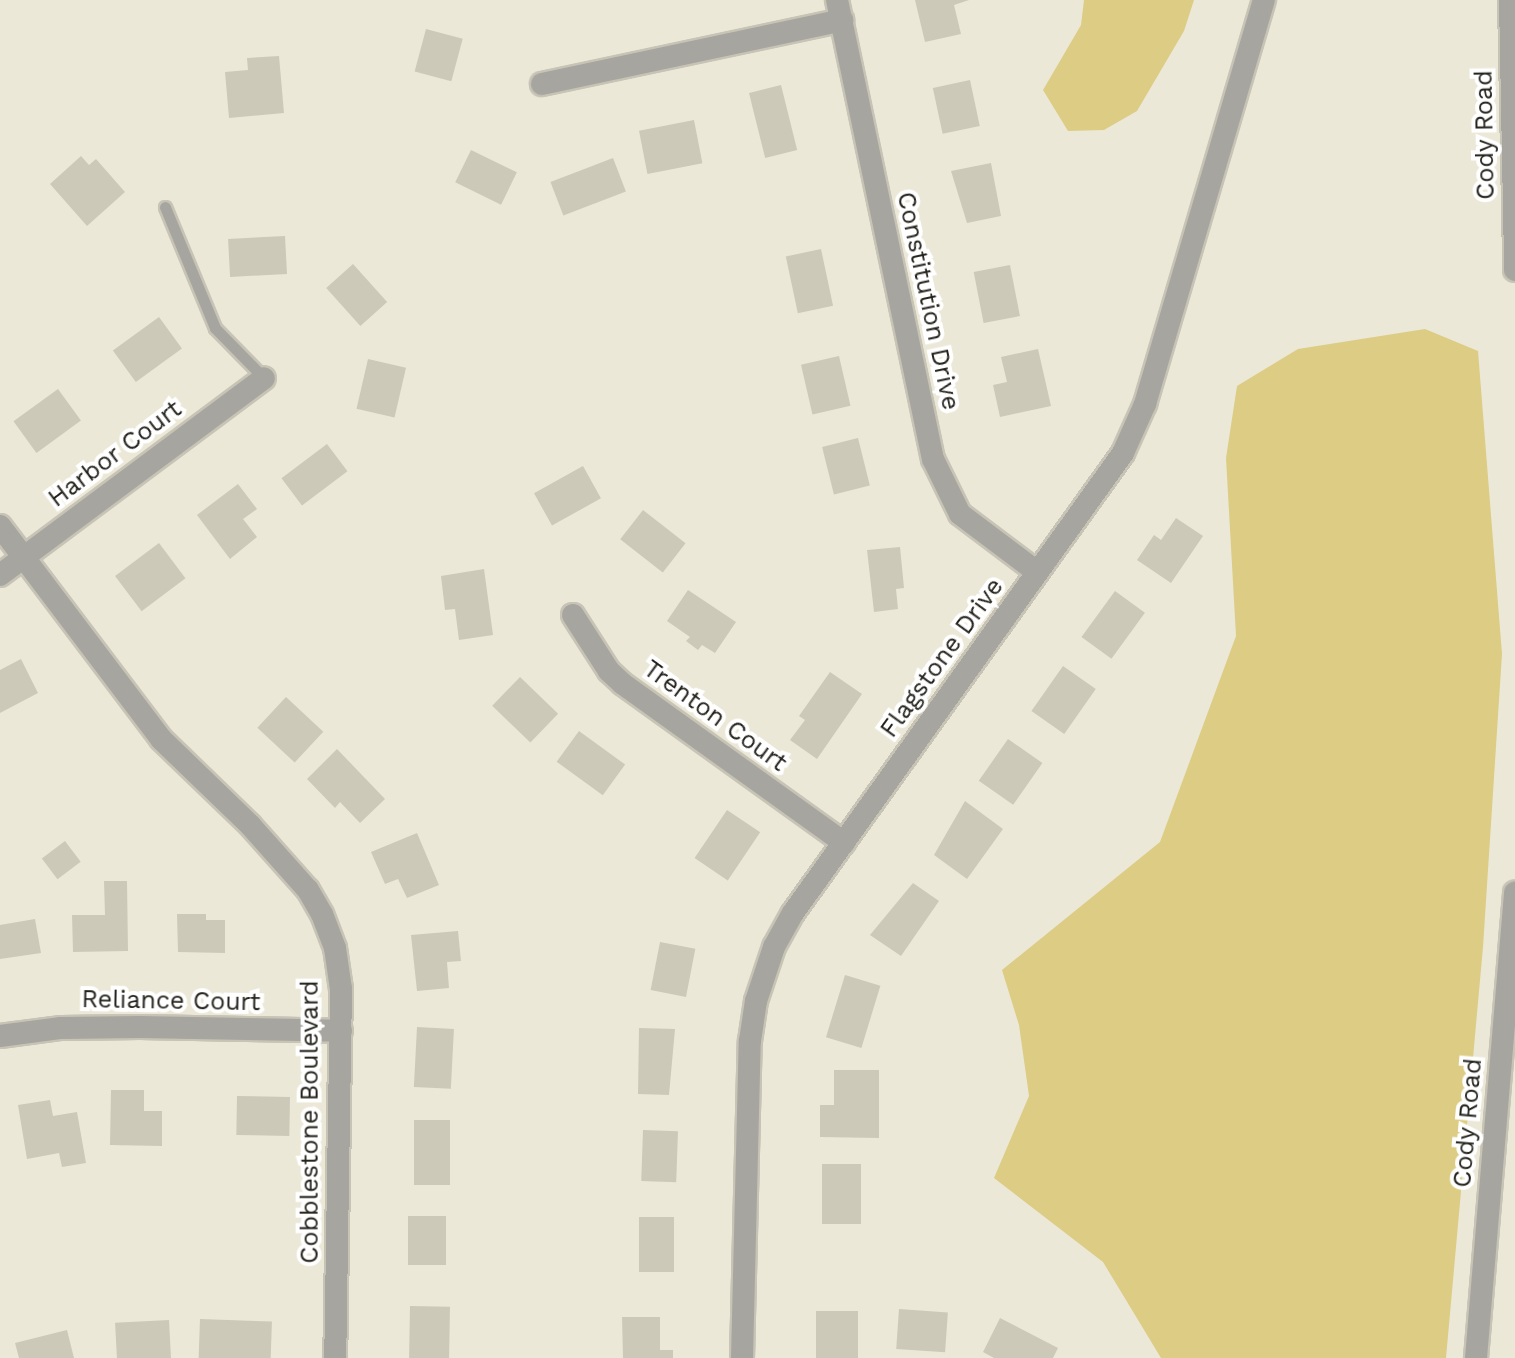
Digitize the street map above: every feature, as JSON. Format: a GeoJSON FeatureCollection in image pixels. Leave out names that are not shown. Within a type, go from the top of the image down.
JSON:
{"type":"FeatureCollection","features":[{"type":"Feature","properties":{"kind":"street","name":"Flagstone Drive"},"geometry":{"type":"LineString","coordinates":[[742,1358],[750,1041],[756,1002],[774,947],[1123,453],[1145,404],[1264,0]]}},
{"type":"Feature","properties":{"kind":"street","name":"Cody Road"},"geometry":{"type":"LineString","coordinates":[[1510,0],[1515,270]]}},
{"type":"Feature","properties":{"kind":"street","name":"Constitution Drive"},"geometry":{"type":"LineString","coordinates":[[840,10],[932,459],[960,514],[1038,572]]}},
{"type":"Feature","properties":{"kind":"street"},"geometry":{"type":"LineString","coordinates":[[542,84],[840,10]]}},
{"type":"Feature","properties":{"kind":"street","name":"Harbor Court"},"geometry":{"type":"LineString","coordinates":[[0,575],[264,378]]}},
{"type":"Feature","properties":{"kind":"street","name":"Cobblestone Boulevard"},"geometry":{"type":"LineString","coordinates":[[0,526],[161,739],[308,890],[335,948],[341,1031],[335,1358]]}},
{"type":"Feature","properties":{"kind":"street","name":"Trenton Court"},"geometry":{"type":"LineString","coordinates":[[574,615],[609,671],[623,684],[844,843]]}},
{"type":"Feature","properties":{"kind":"street","name":"Cody Road"},"geometry":{"type":"LineString","coordinates":[[1476,1358],[1515,893]]}},
{"type":"Feature","properties":{"kind":"street","name":"Reliance Court"},"geometry":{"type":"LineString","coordinates":[[0,1036],[61,1028],[120,1027],[341,1031]]}},
{"type":"Feature","properties":{"kind":"lane"},"geometry":{"type":"LineString","coordinates":[[165,207],[215,328],[264,378]]}},
{"type":"Feature","properties":{"kind":"shaded area"},"geometry":{"type":"Polygon","coordinates":[[[1084,0],[1194,0],[1184,31],[1137,111],[1104,130],[1068,131],[1043,90],[1081,25],[1084,0]]]}},
{"type":"Feature","properties":{"kind":"shaded area"},"geometry":{"type":"Polygon","coordinates":[[[1425,329],[1478,351],[1502,654],[1483,947],[1446,1358],[1161,1358],[1103,1262],[994,1178],[1029,1096],[1019,1025],[1002,970],[1160,842],[1236,636],[1226,458],[1237,386],[1298,349],[1425,329]]]}},
{"type":"Feature","properties":{"kind":"building"},"geometry":{"type":"Polygon","coordinates":[[[915,0],[969,0],[954,5],[961,34],[925,42],[915,0]]]}},
{"type":"Feature","properties":{"kind":"building"},"geometry":{"type":"Polygon","coordinates":[[[426,29],[463,39],[451,81],[415,72],[426,29]]]}},
{"type":"Feature","properties":{"kind":"building"},"geometry":{"type":"Polygon","coordinates":[[[279,56],[284,113],[229,118],[225,72],[248,70],[247,58],[279,56]]]}},
{"type":"Feature","properties":{"kind":"building"},"geometry":{"type":"Polygon","coordinates":[[[970,80],[980,126],[943,134],[933,88],[970,80]]]}},
{"type":"Feature","properties":{"kind":"building"},"geometry":{"type":"Polygon","coordinates":[[[781,85],[797,150],[765,158],[749,93],[781,85]]]}},
{"type":"Feature","properties":{"kind":"building"},"geometry":{"type":"Polygon","coordinates":[[[694,120],[702,163],[647,174],[639,131],[694,120]]]}},
{"type":"Feature","properties":{"kind":"building"},"geometry":{"type":"Polygon","coordinates":[[[471,150],[517,172],[501,205],[455,182],[471,150]]]}},
{"type":"Feature","properties":{"kind":"building"},"geometry":{"type":"Polygon","coordinates":[[[81,156],[89,165],[96,159],[125,192],[87,226],[50,184],[81,156]]]}},
{"type":"Feature","properties":{"kind":"building"},"geometry":{"type":"Polygon","coordinates":[[[613,158],[626,192],[563,216],[550,182],[613,158]]]}},
{"type":"Feature","properties":{"kind":"building"},"geometry":{"type":"Polygon","coordinates":[[[991,163],[1001,216],[967,223],[951,171],[991,163]]]}},
{"type":"Feature","properties":{"kind":"building"},"geometry":{"type":"Polygon","coordinates":[[[285,236],[287,274],[230,277],[228,239],[285,236]]]}},
{"type":"Feature","properties":{"kind":"building"},"geometry":{"type":"Polygon","coordinates":[[[821,249],[833,306],[798,313],[786,256],[821,249]]]}},
{"type":"Feature","properties":{"kind":"building"},"geometry":{"type":"Polygon","coordinates":[[[353,264],[387,302],[360,326],[326,288],[353,264]]]}},
{"type":"Feature","properties":{"kind":"building"},"geometry":{"type":"Polygon","coordinates":[[[1010,265],[1020,316],[984,323],[974,272],[1010,265]]]}},
{"type":"Feature","properties":{"kind":"building"},"geometry":{"type":"Polygon","coordinates":[[[159,317],[182,349],[136,382],[113,351],[159,317]]]}},
{"type":"Feature","properties":{"kind":"building"},"geometry":{"type":"Polygon","coordinates":[[[1038,349],[1051,406],[1000,417],[993,385],[1007,382],[1001,357],[1038,349]]]}},
{"type":"Feature","properties":{"kind":"building"},"geometry":{"type":"Polygon","coordinates":[[[839,356],[850,406],[812,414],[801,365],[839,356]]]}},
{"type":"Feature","properties":{"kind":"building"},"geometry":{"type":"Polygon","coordinates":[[[368,359],[406,368],[395,417],[357,409],[368,359]]]}},
{"type":"Feature","properties":{"kind":"building"},"geometry":{"type":"Polygon","coordinates":[[[58,389],[81,421],[36,453],[14,421],[58,389]]]}},
{"type":"Feature","properties":{"kind":"building"},"geometry":{"type":"Polygon","coordinates":[[[858,438],[870,486],[834,494],[822,447],[858,438]]]}},
{"type":"Feature","properties":{"kind":"building"},"geometry":{"type":"Polygon","coordinates":[[[327,444],[347,471],[302,505],[281,478],[327,444]]]}},
{"type":"Feature","properties":{"kind":"building"},"geometry":{"type":"Polygon","coordinates":[[[583,466],[601,498],[552,526],[534,493],[583,466]]]}},
{"type":"Feature","properties":{"kind":"building"},"geometry":{"type":"Polygon","coordinates":[[[238,484],[257,509],[243,519],[257,537],[230,559],[197,515],[238,484]]]}},
{"type":"Feature","properties":{"kind":"building"},"geometry":{"type":"Polygon","coordinates":[[[643,510],[686,543],[663,572],[620,539],[643,510]]]}},
{"type":"Feature","properties":{"kind":"building"},"geometry":{"type":"Polygon","coordinates":[[[1176,518],[1203,536],[1171,583],[1137,560],[1154,535],[1161,540],[1176,518]]]}},
{"type":"Feature","properties":{"kind":"building"},"geometry":{"type":"Polygon","coordinates":[[[159,543],[185,578],[142,611],[115,576],[159,543]]]}},
{"type":"Feature","properties":{"kind":"building"},"geometry":{"type":"Polygon","coordinates":[[[900,547],[904,588],[896,589],[898,609],[874,612],[867,550],[900,547]]]}},
{"type":"Feature","properties":{"kind":"building"},"geometry":{"type":"Polygon","coordinates":[[[484,569],[493,635],[459,640],[455,609],[445,610],[441,576],[484,569]]]}},
{"type":"Feature","properties":{"kind":"building"},"geometry":{"type":"Polygon","coordinates":[[[688,590],[736,622],[715,653],[702,645],[698,650],[686,641],[690,637],[667,621],[688,590]]]}},
{"type":"Feature","properties":{"kind":"building"},"geometry":{"type":"Polygon","coordinates":[[[1115,591],[1145,613],[1111,659],[1081,637],[1115,591]]]}},
{"type":"Feature","properties":{"kind":"building"},"geometry":{"type":"Polygon","coordinates":[[[21,659],[38,693],[0,713],[0,670],[21,659]]]}},
{"type":"Feature","properties":{"kind":"building"},"geometry":{"type":"Polygon","coordinates":[[[1063,666],[1096,689],[1064,734],[1031,711],[1063,666]]]}},
{"type":"Feature","properties":{"kind":"building"},"geometry":{"type":"Polygon","coordinates":[[[830,672],[862,694],[817,759],[790,740],[805,720],[799,716],[830,672]]]}},
{"type":"Feature","properties":{"kind":"building"},"geometry":{"type":"Polygon","coordinates":[[[520,677],[558,714],[530,743],[492,706],[520,677]]]}},
{"type":"Feature","properties":{"kind":"building"},"geometry":{"type":"Polygon","coordinates":[[[286,697],[323,732],[295,762],[257,728],[286,697]]]}},
{"type":"Feature","properties":{"kind":"building"},"geometry":{"type":"Polygon","coordinates":[[[579,731],[625,765],[603,795],[557,762],[579,731]]]}},
{"type":"Feature","properties":{"kind":"building"},"geometry":{"type":"Polygon","coordinates":[[[1008,739],[1042,763],[1013,805],[979,781],[1008,739]]]}},
{"type":"Feature","properties":{"kind":"building"},"geometry":{"type":"Polygon","coordinates":[[[337,749],[385,799],[360,823],[340,802],[335,808],[307,779],[337,749]]]}},
{"type":"Feature","properties":{"kind":"building"},"geometry":{"type":"Polygon","coordinates":[[[965,801],[1003,829],[967,879],[934,855],[965,801]]]}},
{"type":"Feature","properties":{"kind":"building"},"geometry":{"type":"Polygon","coordinates":[[[727,810],[760,832],[728,880],[695,858],[727,810]]]}},
{"type":"Feature","properties":{"kind":"building"},"geometry":{"type":"Polygon","coordinates":[[[417,833],[439,885],[407,898],[398,879],[385,884],[371,852],[417,833]]]}},
{"type":"Feature","properties":{"kind":"building"},"geometry":{"type":"Polygon","coordinates":[[[65,841],[81,862],[57,879],[42,858],[65,841]]]}},
{"type":"Feature","properties":{"kind":"building"},"geometry":{"type":"Polygon","coordinates":[[[104,881],[127,881],[128,951],[73,952],[72,915],[105,915],[104,881]]]}},
{"type":"Feature","properties":{"kind":"building"},"geometry":{"type":"Polygon","coordinates":[[[913,883],[939,901],[901,956],[870,935],[913,883]]]}},
{"type":"Feature","properties":{"kind":"building"},"geometry":{"type":"Polygon","coordinates":[[[177,914],[206,914],[206,920],[225,920],[225,953],[178,952],[177,914]]]}},
{"type":"Feature","properties":{"kind":"building"},"geometry":{"type":"Polygon","coordinates":[[[35,919],[41,953],[0,959],[0,925],[35,919]]]}},
{"type":"Feature","properties":{"kind":"building"},"geometry":{"type":"Polygon","coordinates":[[[458,931],[461,961],[447,962],[449,988],[417,991],[411,935],[458,931]]]}},
{"type":"Feature","properties":{"kind":"building"},"geometry":{"type":"Polygon","coordinates":[[[660,942],[695,949],[686,997],[651,990],[660,942]]]}},
{"type":"Feature","properties":{"kind":"building"},"geometry":{"type":"Polygon","coordinates":[[[845,975],[880,986],[861,1048],[826,1037],[845,975]]]}},
{"type":"Feature","properties":{"kind":"building"},"geometry":{"type":"Polygon","coordinates":[[[417,1027],[454,1029],[451,1089],[414,1087],[417,1027]]]}},
{"type":"Feature","properties":{"kind":"building"},"geometry":{"type":"Polygon","coordinates":[[[639,1028],[675,1029],[669,1095],[638,1094],[639,1028]]]}},
{"type":"Feature","properties":{"kind":"building"},"geometry":{"type":"Polygon","coordinates":[[[834,1070],[879,1070],[879,1138],[820,1137],[820,1105],[834,1105],[834,1070]]]}},
{"type":"Feature","properties":{"kind":"building"},"geometry":{"type":"Polygon","coordinates":[[[111,1090],[144,1090],[144,1111],[162,1111],[162,1146],[110,1145],[111,1090]]]}},
{"type":"Feature","properties":{"kind":"building"},"geometry":{"type":"Polygon","coordinates":[[[237,1096],[290,1097],[289,1136],[236,1135],[237,1096]]]}},
{"type":"Feature","properties":{"kind":"building"},"geometry":{"type":"Polygon","coordinates":[[[50,1100],[53,1116],[77,1112],[86,1163],[62,1167],[59,1153],[27,1159],[18,1105],[50,1100]]]}},
{"type":"Feature","properties":{"kind":"building"},"geometry":{"type":"Polygon","coordinates":[[[414,1120],[450,1120],[450,1185],[414,1185],[414,1120]]]}},
{"type":"Feature","properties":{"kind":"building"},"geometry":{"type":"Polygon","coordinates":[[[643,1130],[678,1131],[676,1182],[641,1181],[643,1130]]]}},
{"type":"Feature","properties":{"kind":"building"},"geometry":{"type":"Polygon","coordinates":[[[822,1164],[861,1164],[861,1224],[822,1224],[822,1164]]]}},
{"type":"Feature","properties":{"kind":"building"},"geometry":{"type":"Polygon","coordinates":[[[408,1216],[446,1216],[446,1265],[408,1265],[408,1216]]]}},
{"type":"Feature","properties":{"kind":"building"},"geometry":{"type":"Polygon","coordinates":[[[639,1217],[674,1217],[674,1272],[639,1272],[639,1217]]]}},
{"type":"Feature","properties":{"kind":"building"},"geometry":{"type":"Polygon","coordinates":[[[410,1306],[450,1307],[449,1358],[409,1358],[410,1306]]]}},
{"type":"Feature","properties":{"kind":"building"},"geometry":{"type":"Polygon","coordinates":[[[899,1309],[948,1312],[945,1352],[896,1349],[899,1309]]]}},
{"type":"Feature","properties":{"kind":"building"},"geometry":{"type":"Polygon","coordinates":[[[816,1311],[858,1311],[858,1358],[816,1358],[816,1311]]]}},
{"type":"Feature","properties":{"kind":"building"},"geometry":{"type":"Polygon","coordinates":[[[622,1317],[660,1317],[660,1350],[673,1350],[673,1358],[623,1358],[622,1317]]]}},
{"type":"Feature","properties":{"kind":"building"},"geometry":{"type":"Polygon","coordinates":[[[1000,1318],[1058,1348],[1053,1358],[994,1358],[983,1352],[1000,1318]]]}},
{"type":"Feature","properties":{"kind":"building"},"geometry":{"type":"Polygon","coordinates":[[[200,1319],[272,1322],[271,1358],[199,1358],[200,1319]]]}},
{"type":"Feature","properties":{"kind":"building"},"geometry":{"type":"Polygon","coordinates":[[[169,1320],[171,1358],[117,1358],[115,1323],[169,1320]]]}},
{"type":"Feature","properties":{"kind":"building"},"geometry":{"type":"Polygon","coordinates":[[[67,1330],[74,1358],[19,1358],[15,1343],[67,1330]]]}}]}
